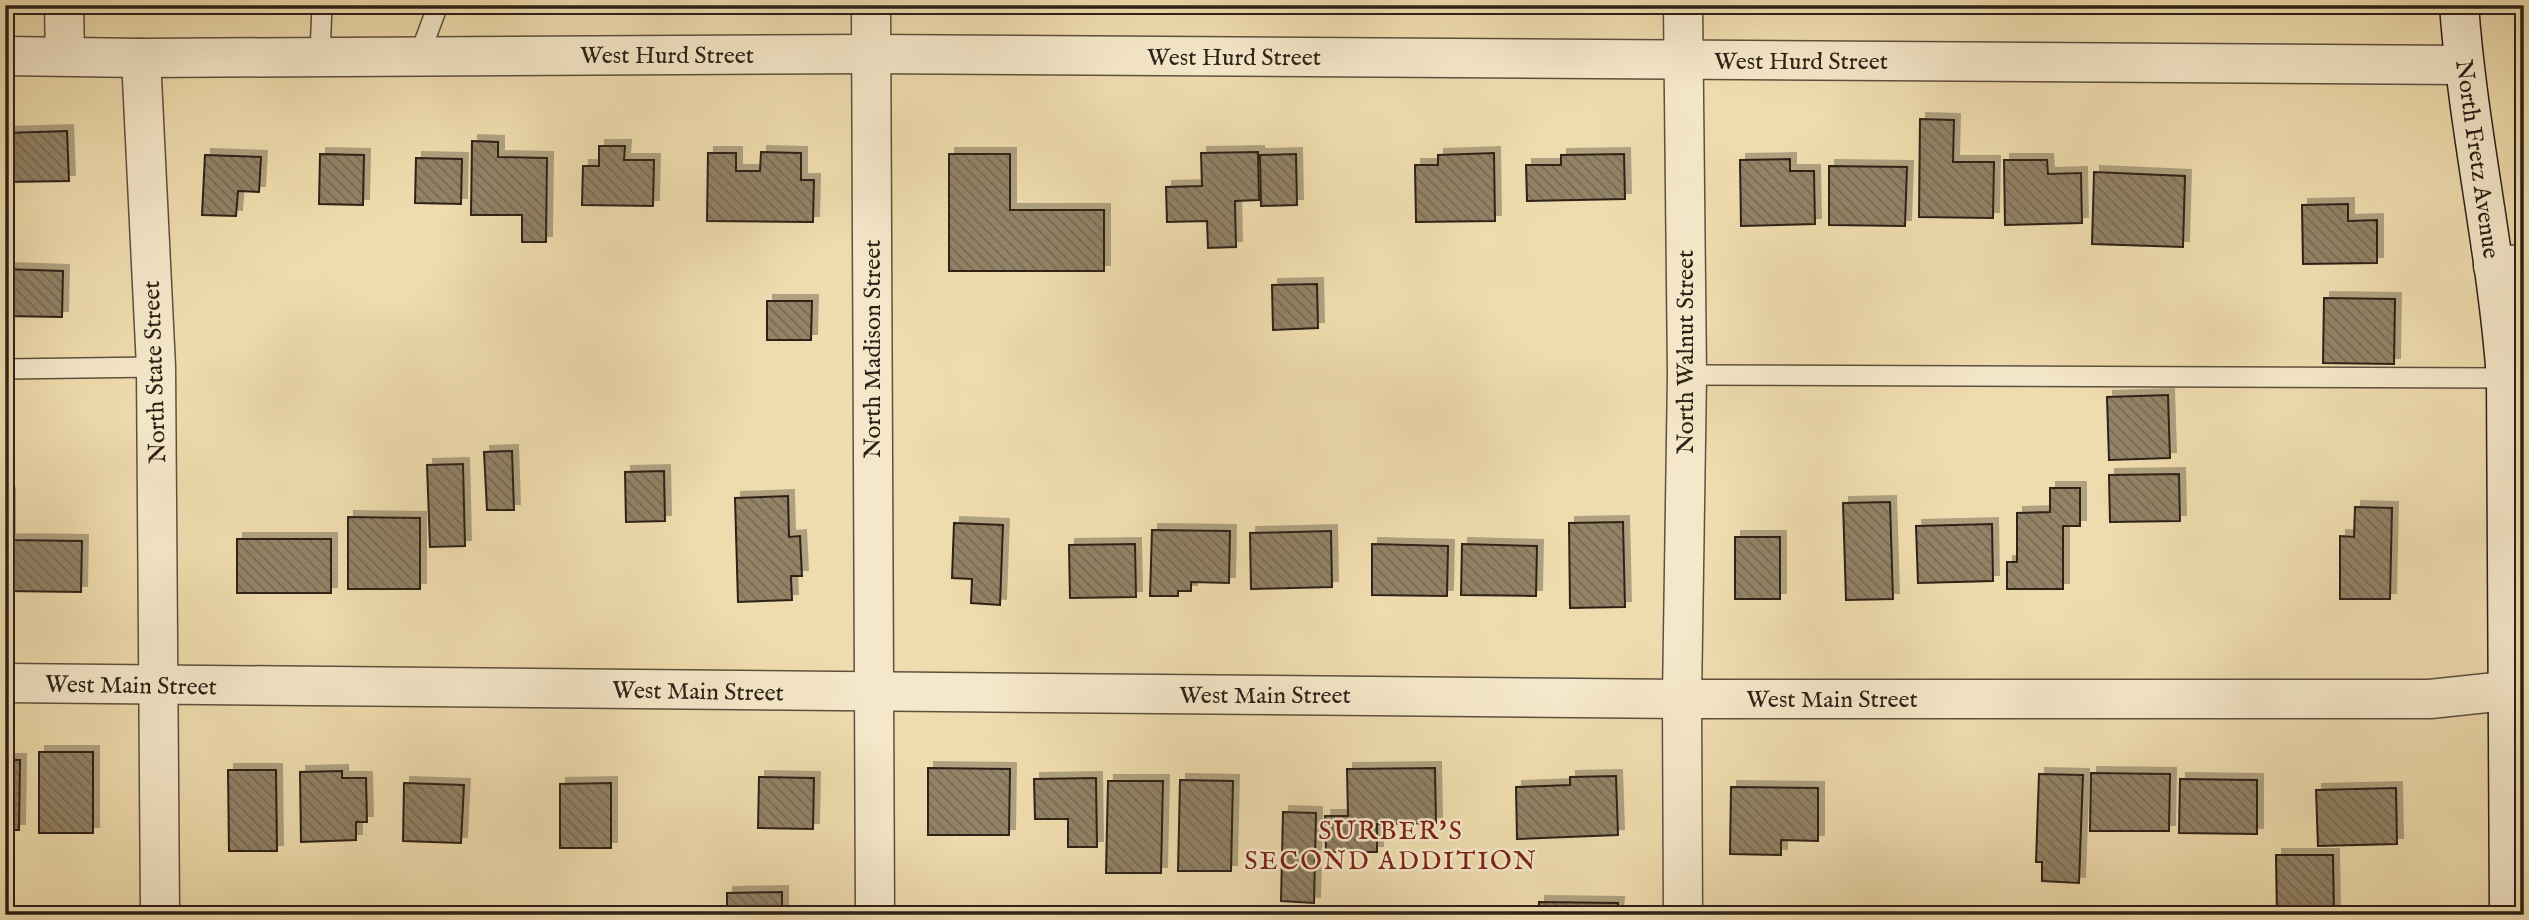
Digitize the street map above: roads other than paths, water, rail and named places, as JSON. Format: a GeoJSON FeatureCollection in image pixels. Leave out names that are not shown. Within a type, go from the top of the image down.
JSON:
{"type":"FeatureCollection","features":[{"type":"Feature","properties":{"kind":"street"},"geometry":{"type":"LineString","coordinates":[[65,5],[65,56]]}},
{"type":"Feature","properties":{"kind":"street","name":"North Madison Street"},"geometry":{"type":"LineString","coordinates":[[871,5],[875,915]]}},
{"type":"Feature","properties":{"kind":"street","name":"North Walnut Street"},"geometry":{"type":"LineString","coordinates":[[1683,5],[1687,375],[1682,699],[1683,915]]}},
{"type":"Feature","properties":{"kind":"street","name":"North Fretz Avenue"},"geometry":{"type":"LineString","coordinates":[[2459,5],[2463,65],[2508,265],[2506,378],[2517,689],[2509,915]]}},
{"type":"Feature","properties":{"kind":"street","name":"West Hurd Street"},"geometry":{"type":"LineString","coordinates":[[5,55],[141,58],[871,54],[2463,65]]}},
{"type":"Feature","properties":{"kind":"street","name":"North State Street"},"geometry":{"type":"LineString","coordinates":[[141,58],[156,367],[161,686],[160,915]]}},
{"type":"Feature","properties":{"kind":"street","name":"West Main Street"},"geometry":{"type":"LineString","coordinates":[[5,683],[1682,699],[2430,699],[2517,689]]}},
{"type":"Feature","properties":{"kind":"lane"},"geometry":{"type":"LineString","coordinates":[[320,56],[322,5]]}},
{"type":"Feature","properties":{"kind":"lane"},"geometry":{"type":"LineString","coordinates":[[419,56],[438,5]]}},
{"type":"Feature","properties":{"kind":"lane"},"geometry":{"type":"LineString","coordinates":[[5,369],[156,367]]}},
{"type":"Feature","properties":{"kind":"lane"},"geometry":{"type":"LineString","coordinates":[[1687,375],[2506,378]]}},
{"type":"Feature","properties":{"kind":"district","name":"SURBER'S SECOND ADDITION"},"geometry":{"type":"Point","coordinates":[1391,845]}}]}
